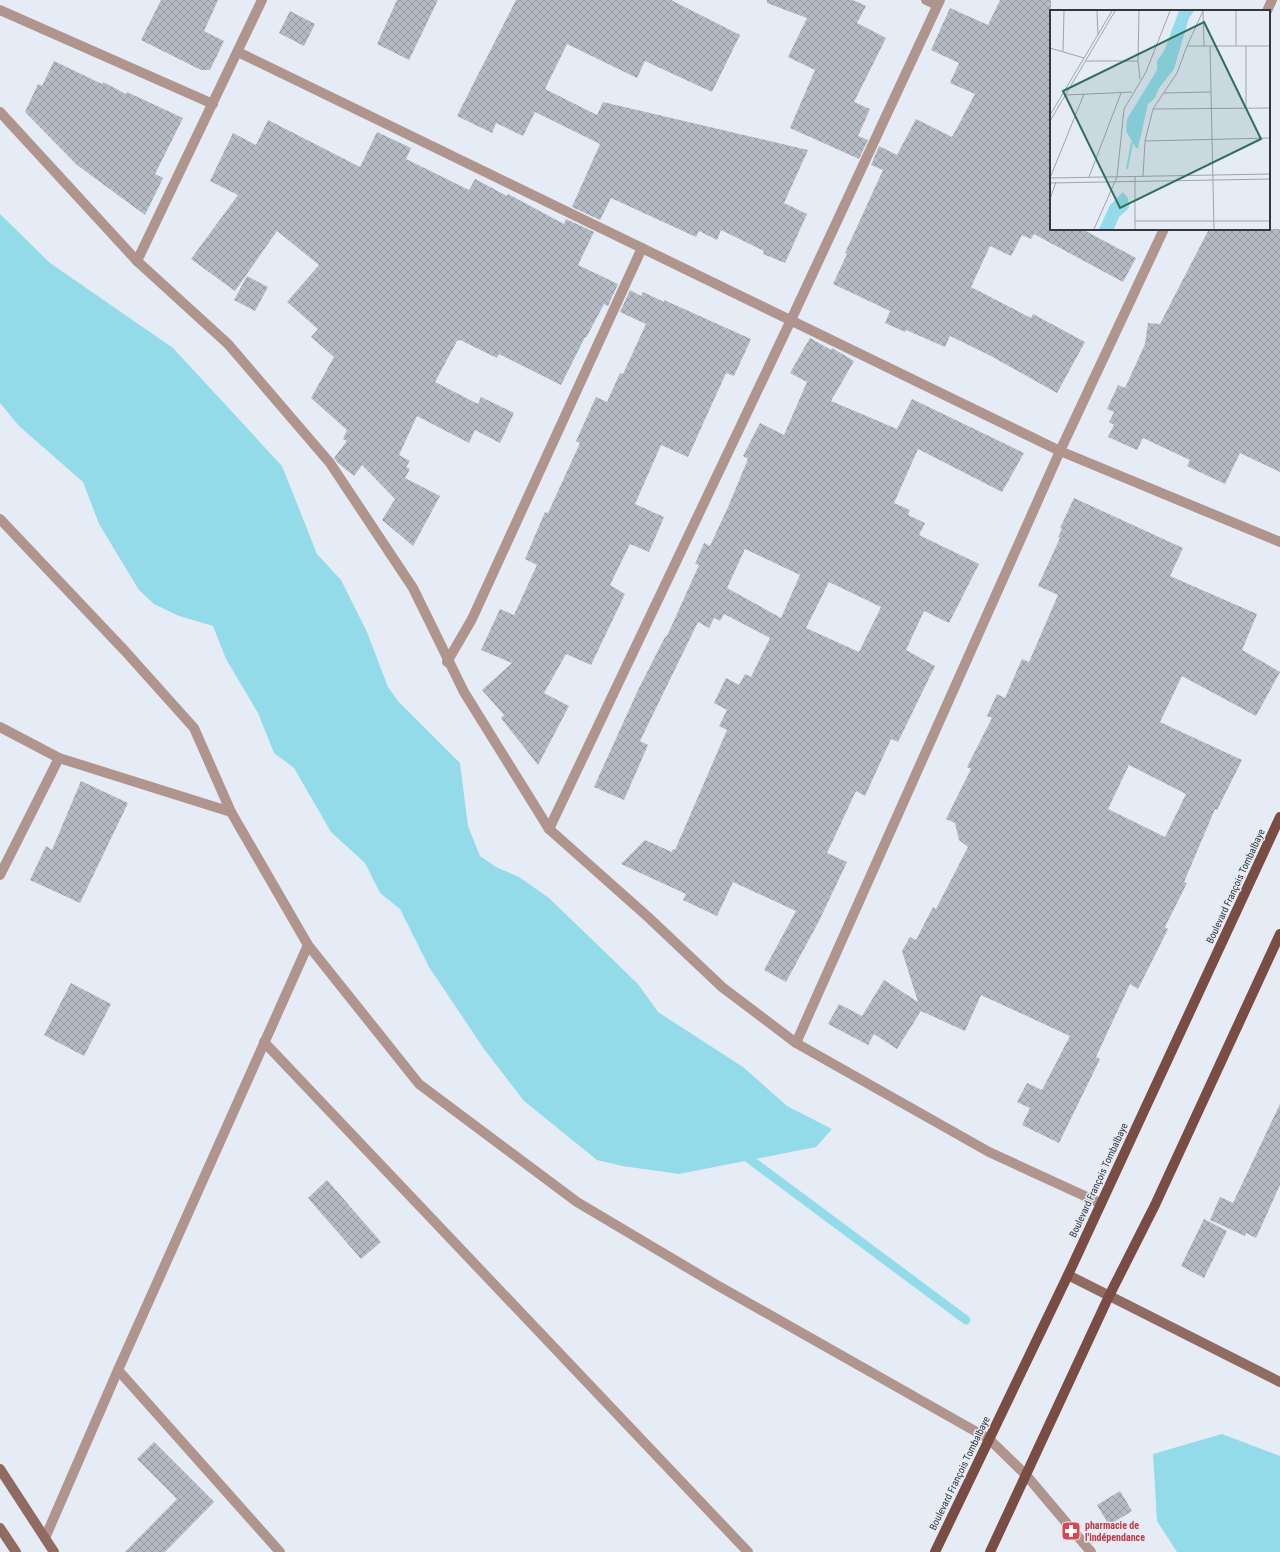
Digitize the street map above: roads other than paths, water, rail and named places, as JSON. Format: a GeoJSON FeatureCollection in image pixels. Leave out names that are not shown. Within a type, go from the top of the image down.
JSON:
{"type":"FeatureCollection","features":[{"type":"Feature","properties":{"kind":"main road","name":"Boulevard François Tombalbaye"},"geometry":{"type":"LineString","coordinates":[[935,1552],[1068,1275],[1100,1203],[1280,817]]}},
{"type":"Feature","properties":{"kind":"main road"},"geometry":{"type":"LineString","coordinates":[[990,1552],[1109,1296],[1155,1206],[1280,934]]}},
{"type":"Feature","properties":{"kind":"street"},"geometry":{"type":"LineString","coordinates":[[137,261],[262,0]]}},
{"type":"Feature","properties":{"kind":"street"},"geometry":{"type":"LineString","coordinates":[[549,829],[791,320],[938,3],[926,0]]}},
{"type":"Feature","properties":{"kind":"street"},"geometry":{"type":"LineString","coordinates":[[1267,10],[1272,0]]}},
{"type":"Feature","properties":{"kind":"street"},"geometry":{"type":"LineString","coordinates":[[0,10],[213,104]]}},
{"type":"Feature","properties":{"kind":"street"},"geometry":{"type":"LineString","coordinates":[[238,52],[1060,451],[1280,542]]}},
{"type":"Feature","properties":{"kind":"street"},"geometry":{"type":"LineString","coordinates":[[0,112],[137,261],[228,344],[330,462],[412,588],[464,692],[524,786],[549,829],[648,917],[722,987],[796,1043],[989,1152],[1100,1203]]}},
{"type":"Feature","properties":{"kind":"street"},"geometry":{"type":"LineString","coordinates":[[796,1043],[1060,451],[1164,230]]}},
{"type":"Feature","properties":{"kind":"street"},"geometry":{"type":"LineString","coordinates":[[448,662],[472,619],[642,248]]}},
{"type":"Feature","properties":{"kind":"street"},"geometry":{"type":"LineString","coordinates":[[0,519],[125,651],[194,728],[231,812],[308,945],[419,1084],[577,1202],[715,1284],[989,1439],[1026,1475],[1091,1552]]}},
{"type":"Feature","properties":{"kind":"street"},"geometry":{"type":"LineString","coordinates":[[0,727],[59,758],[231,812]]}},
{"type":"Feature","properties":{"kind":"street"},"geometry":{"type":"LineString","coordinates":[[0,875],[59,758]]}},
{"type":"Feature","properties":{"kind":"street"},"geometry":{"type":"LineString","coordinates":[[45,1538],[118,1370],[308,945]]}},
{"type":"Feature","properties":{"kind":"street"},"geometry":{"type":"LineString","coordinates":[[264,1042],[748,1552]]}},
{"type":"Feature","properties":{"kind":"street"},"geometry":{"type":"LineString","coordinates":[[1068,1275],[1280,1382]]}},
{"type":"Feature","properties":{"kind":"street"},"geometry":{"type":"LineString","coordinates":[[118,1370],[280,1552]]}},
{"type":"Feature","properties":{"kind":"street"},"geometry":{"type":"LineString","coordinates":[[0,1469],[54,1552]]}},
{"type":"Feature","properties":{"kind":"street"},"geometry":{"type":"LineString","coordinates":[[0,1528],[16,1552]]}},
{"type":"Feature","properties":{"kind":"water"},"geometry":{"type":"Polygon","coordinates":[[[0,214],[50,263],[173,348],[282,466],[317,554],[341,580],[367,632],[388,687],[398,701],[460,763],[468,826],[480,856],[496,867],[519,877],[549,898],[638,984],[658,1012],[743,1067],[787,1106],[832,1129],[816,1147],[679,1174],[622,1166],[597,1160],[524,1101],[484,1049],[429,967],[400,909],[380,893],[365,863],[331,832],[294,768],[274,753],[258,713],[226,659],[213,626],[179,616],[154,604],[139,590],[99,524],[83,482],[19,426],[0,403],[0,214]]]}},
{"type":"Feature","properties":{"kind":"water"},"geometry":{"type":"Polygon","coordinates":[[[1222,1434],[1280,1456],[1280,1552],[1177,1552],[1157,1521],[1153,1454],[1222,1434]]]}},
{"type":"Feature","properties":{"kind":"waterway"},"geometry":{"type":"LineString","coordinates":[[740,1152],[966,1320]]}},
{"type":"Feature","properties":{"kind":"place","name":"pharmacie de l'indépendance"},"geometry":{"type":"Point","coordinates":[1071,1531]}}]}
